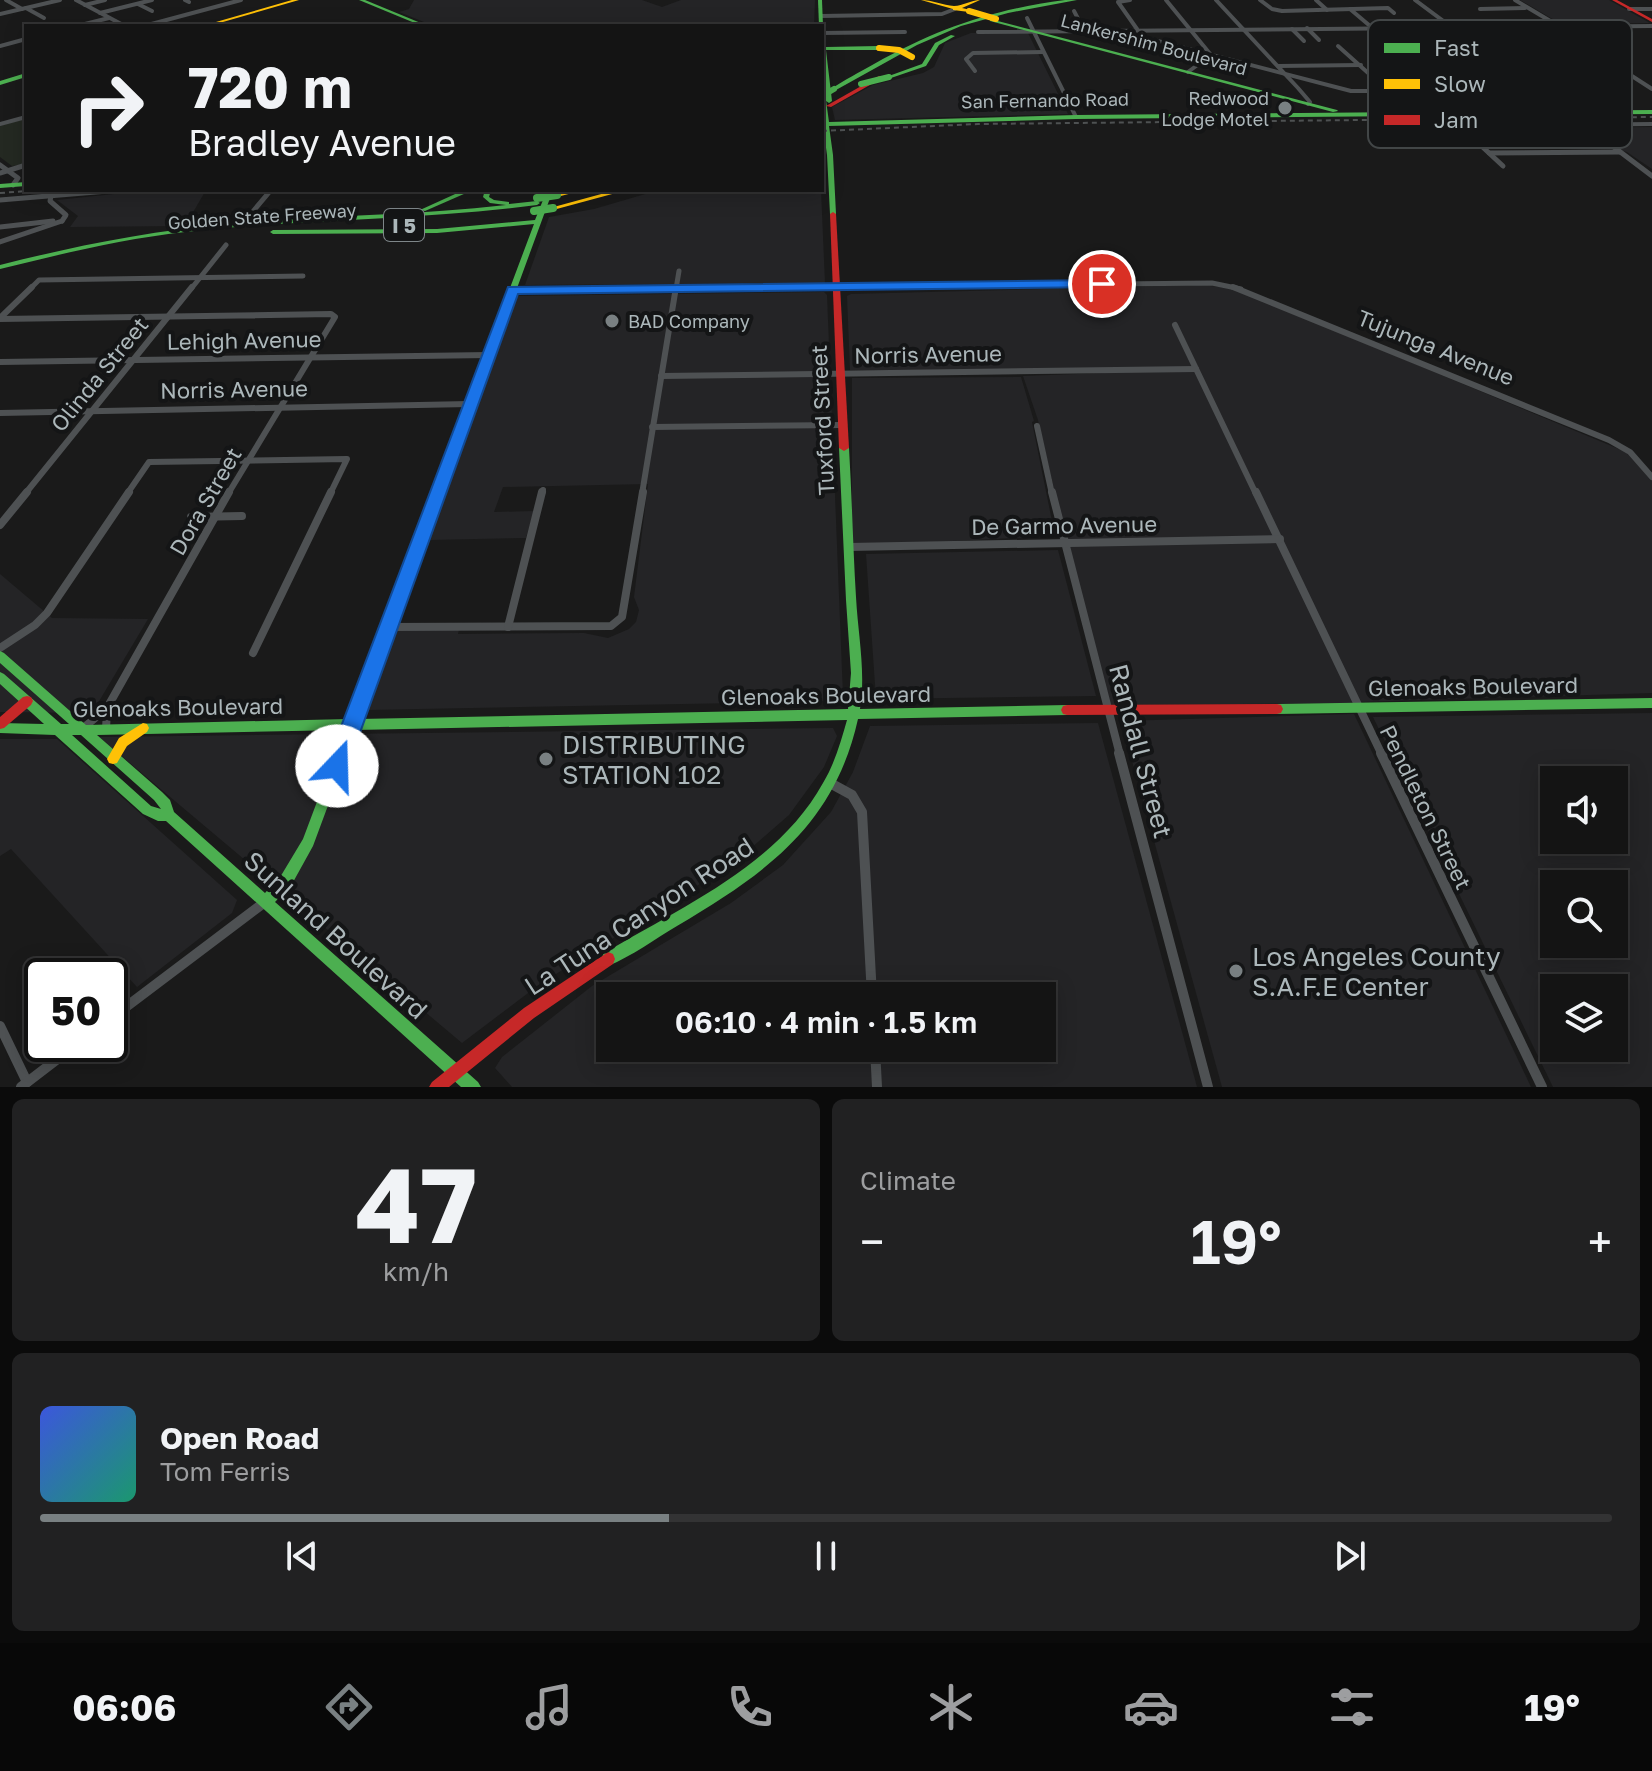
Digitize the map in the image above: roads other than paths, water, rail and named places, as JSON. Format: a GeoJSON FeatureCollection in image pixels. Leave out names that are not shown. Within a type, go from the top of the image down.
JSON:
{"type":"FeatureCollection","features":[{"type":"Feature","properties":{"kind":"main road"},"geometry":{"type":"LineString","coordinates":[[211,24],[297,0]]}},
{"type":"Feature","properties":{"kind":"main road"},"geometry":{"type":"LineString","coordinates":[[361,0],[421,24]]}},
{"type":"Feature","properties":{"kind":"main road"},"geometry":{"type":"LineString","coordinates":[[820,0],[821,21]]}},
{"type":"Feature","properties":{"kind":"main road","name":"Lankershim Boulevard"},"geometry":{"type":"LineString","coordinates":[[923,0],[1346,115]]}},
{"type":"Feature","properties":{"kind":"main road"},"geometry":{"type":"LineString","coordinates":[[828,92],[873,83],[978,0]]}},
{"type":"Feature","properties":{"kind":"main road"},"geometry":{"type":"LineString","coordinates":[[828,92],[915,37],[966,12],[1010,0]]}},
{"type":"Feature","properties":{"kind":"main road"},"geometry":{"type":"LineString","coordinates":[[966,12],[1046,0]]}},
{"type":"Feature","properties":{"kind":"main road"},"geometry":{"type":"LineString","coordinates":[[828,92],[907,44],[952,24],[1000,10],[1061,0]]}},
{"type":"Feature","properties":{"kind":"main road"},"geometry":{"type":"LineString","coordinates":[[828,92],[924,65],[935,47],[945,39],[996,20],[1091,0]]}},
{"type":"Feature","properties":{"kind":"main road"},"geometry":{"type":"LineString","coordinates":[[1614,0],[1652,24]]}},
{"type":"Feature","properties":{"kind":"main road"},"geometry":{"type":"LineString","coordinates":[[966,12],[1075,6]]}},
{"type":"Feature","properties":{"kind":"main road"},"geometry":{"type":"LineString","coordinates":[[824,56],[879,48],[899,50],[916,62],[912,69],[889,77]]}},
{"type":"Feature","properties":{"kind":"main road","name":"Tuxford Street"},"geometry":{"type":"LineString","coordinates":[[824,56],[828,92],[825,130],[837,288],[849,547],[854,714]]}},
{"type":"Feature","properties":{"kind":"main road"},"geometry":{"type":"LineString","coordinates":[[0,83],[24,76]]}},
{"type":"Feature","properties":{"kind":"main road"},"geometry":{"type":"LineString","coordinates":[[1308,104],[1326,112],[1320,115]]}},
{"type":"Feature","properties":{"kind":"main road","name":"San Fernando Road"},"geometry":{"type":"LineString","coordinates":[[1632,112],[1652,112]]}},
{"type":"Feature","properties":{"kind":"main road","name":"San Fernando Road"},"geometry":{"type":"LineString","coordinates":[[825,130],[1076,117],[1368,115]]}},
{"type":"Feature","properties":{"kind":"main road"},"geometry":{"type":"LineString","coordinates":[[296,223],[413,212],[448,202],[466,192]]}},
{"type":"Feature","properties":{"kind":"main road"},"geometry":{"type":"LineString","coordinates":[[487,192],[486,197],[496,203],[536,208]]}},
{"type":"Feature","properties":{"kind":"main road"},"geometry":{"type":"LineString","coordinates":[[0,270],[42,264],[107,247],[184,236],[449,219],[536,208],[576,192]]}},
{"type":"Feature","properties":{"kind":"main road","name":"Golden State Freeway"},"geometry":{"type":"LineString","coordinates":[[42,264],[169,240],[446,222],[536,208],[588,192]]}},
{"type":"Feature","properties":{"kind":"main road"},"geometry":{"type":"LineString","coordinates":[[554,200],[600,192]]}},
{"type":"Feature","properties":{"kind":"main road","name":"Golden State Freeway"},"geometry":{"type":"LineString","coordinates":[[554,200],[610,192]]}},
{"type":"Feature","properties":{"kind":"main road"},"geometry":{"type":"LineString","coordinates":[[0,270],[132,241],[196,233],[442,218],[536,208]]}},
{"type":"Feature","properties":{"kind":"main road"},"geometry":{"type":"LineString","coordinates":[[267,900],[300,860],[353,724],[513,290],[536,208]]}},
{"type":"Feature","properties":{"kind":"main road","name":"Golden State Freeway"},"geometry":{"type":"LineString","coordinates":[[0,270],[82,247],[191,229],[536,208]]}},
{"type":"Feature","properties":{"kind":"main road","name":"Sunland Boulevard"},"geometry":{"type":"LineString","coordinates":[[0,656],[166,804],[169,815],[473,1087]]}},
{"type":"Feature","properties":{"kind":"main road","name":"Sunland Boulevard"},"geometry":{"type":"LineString","coordinates":[[0,677],[147,810],[158,815],[169,815]]}},
{"type":"Feature","properties":{"kind":"main road"},"geometry":{"type":"LineString","coordinates":[[0,726],[27,701]]}},
{"type":"Feature","properties":{"kind":"main road","name":"Glenoaks Boulevard"},"geometry":{"type":"LineString","coordinates":[[0,726],[106,730],[1107,709],[1652,703]]}},
{"type":"Feature","properties":{"kind":"main road","name":"La Tuna Canyon Road"},"geometry":{"type":"LineString","coordinates":[[437,1087],[561,990],[759,867],[807,820],[830,783],[842,759],[854,714]]}},
{"type":"Feature","properties":{"kind":"main road"},"geometry":{"type":"LineString","coordinates":[[113,759],[123,742],[143,728]]}},
{"type":"Feature","properties":{"kind":"street"},"geometry":{"type":"LineString","coordinates":[[6,0],[44,18]]}},
{"type":"Feature","properties":{"kind":"street"},"geometry":{"type":"LineString","coordinates":[[0,14],[60,0]]}},
{"type":"Feature","properties":{"kind":"street"},"geometry":{"type":"LineString","coordinates":[[76,0],[121,24]]}},
{"type":"Feature","properties":{"kind":"street"},"geometry":{"type":"LineString","coordinates":[[85,5],[105,0]]}},
{"type":"Feature","properties":{"kind":"street"},"geometry":{"type":"LineString","coordinates":[[100,13],[152,0]]}},
{"type":"Feature","properties":{"kind":"street"},"geometry":{"type":"LineString","coordinates":[[151,24],[241,0]]}},
{"type":"Feature","properties":{"kind":"street"},"geometry":{"type":"LineString","coordinates":[[1130,0],[1118,2],[1137,29]]}},
{"type":"Feature","properties":{"kind":"street"},"geometry":{"type":"LineString","coordinates":[[1166,0],[1211,55]]}},
{"type":"Feature","properties":{"kind":"street"},"geometry":{"type":"LineString","coordinates":[[1216,0],[1310,102],[1308,104]]}},
{"type":"Feature","properties":{"kind":"street"},"geometry":{"type":"LineString","coordinates":[[1260,0],[1272,9],[1388,8],[1394,13]]}},
{"type":"Feature","properties":{"kind":"street"},"geometry":{"type":"LineString","coordinates":[[1316,0],[1327,10]]}},
{"type":"Feature","properties":{"kind":"street"},"geometry":{"type":"LineString","coordinates":[[1415,0],[1442,20]]}},
{"type":"Feature","properties":{"kind":"street"},"geometry":{"type":"LineString","coordinates":[[1515,0],[1547,20]]}},
{"type":"Feature","properties":{"kind":"street"},"geometry":{"type":"LineString","coordinates":[[138,4],[152,11]]}},
{"type":"Feature","properties":{"kind":"street"},"geometry":{"type":"LineString","coordinates":[[1075,6],[1084,30]]}},
{"type":"Feature","properties":{"kind":"street"},"geometry":{"type":"LineString","coordinates":[[1480,9],[1528,8]]}},
{"type":"Feature","properties":{"kind":"street"},"geometry":{"type":"LineString","coordinates":[[1350,9],[1368,24]]}},
{"type":"Feature","properties":{"kind":"street"},"geometry":{"type":"LineString","coordinates":[[1629,9],[1652,9]]}},
{"type":"Feature","properties":{"kind":"street"},"geometry":{"type":"LineString","coordinates":[[821,21],[966,12]]}},
{"type":"Feature","properties":{"kind":"street"},"geometry":{"type":"LineString","coordinates":[[85,24],[109,18]]}},
{"type":"Feature","properties":{"kind":"street"},"geometry":{"type":"LineString","coordinates":[[1027,18],[1076,117]]}},
{"type":"Feature","properties":{"kind":"street"},"geometry":{"type":"LineString","coordinates":[[1632,24],[1652,24]]}},
{"type":"Feature","properties":{"kind":"street"},"geometry":{"type":"LineString","coordinates":[[1291,28],[1304,41]]}},
{"type":"Feature","properties":{"kind":"street"},"geometry":{"type":"LineString","coordinates":[[1307,28],[1320,40]]}},
{"type":"Feature","properties":{"kind":"street"},"geometry":{"type":"LineString","coordinates":[[978,32],[1368,28]]}},
{"type":"Feature","properties":{"kind":"street"},"geometry":{"type":"LineString","coordinates":[[1113,30],[1352,91],[1368,91]]}},
{"type":"Feature","properties":{"kind":"street"},"geometry":{"type":"LineString","coordinates":[[824,33],[905,32]]}},
{"type":"Feature","properties":{"kind":"street"},"geometry":{"type":"LineString","coordinates":[[0,46],[24,40]]}},
{"type":"Feature","properties":{"kind":"street"},"geometry":{"type":"LineString","coordinates":[[1338,46],[1368,72]]}},
{"type":"Feature","properties":{"kind":"street"},"geometry":{"type":"LineString","coordinates":[[975,71],[966,59],[973,53],[1043,52]]}},
{"type":"Feature","properties":{"kind":"street"},"geometry":{"type":"LineString","coordinates":[[1188,72],[1211,55]]}},
{"type":"Feature","properties":{"kind":"street"},"geometry":{"type":"LineString","coordinates":[[1278,66],[1361,65]]}},
{"type":"Feature","properties":{"kind":"street"},"geometry":{"type":"LineString","coordinates":[[1632,76],[1652,89]]}},
{"type":"Feature","properties":{"kind":"street"},"geometry":{"type":"LineString","coordinates":[[0,124],[24,118]]}},
{"type":"Feature","properties":{"kind":"street"},"geometry":{"type":"LineString","coordinates":[[1632,124],[1652,124]]}},
{"type":"Feature","properties":{"kind":"street"},"geometry":{"type":"LineString","coordinates":[[1484,148],[1503,166]]}},
{"type":"Feature","properties":{"kind":"street"},"geometry":{"type":"LineString","coordinates":[[1615,148],[1652,176]]}},
{"type":"Feature","properties":{"kind":"street"},"geometry":{"type":"LineString","coordinates":[[1489,153],[1620,152]]}},
{"type":"Feature","properties":{"kind":"street"},"geometry":{"type":"LineString","coordinates":[[0,165],[18,178],[13,185]]}},
{"type":"Feature","properties":{"kind":"street"},"geometry":{"type":"LineString","coordinates":[[0,173],[24,166]]}},
{"type":"Feature","properties":{"kind":"street"},"geometry":{"type":"LineString","coordinates":[[0,200],[97,192]]}},
{"type":"Feature","properties":{"kind":"street"},"geometry":{"type":"LineString","coordinates":[[250,215],[269,192]]}},
{"type":"Feature","properties":{"kind":"street"},"geometry":{"type":"LineString","coordinates":[[0,242],[62,221],[66,215],[50,201],[51,196]]}},
{"type":"Feature","properties":{"kind":"street"},"geometry":{"type":"LineString","coordinates":[[0,227],[62,221]]}},
{"type":"Feature","properties":{"kind":"street","name":"Olinda Street"},"geometry":{"type":"LineString","coordinates":[[0,525],[226,245]]}},
{"type":"Feature","properties":{"kind":"street"},"geometry":{"type":"LineString","coordinates":[[387,627],[611,626],[622,617],[679,271]]}},
{"type":"Feature","properties":{"kind":"street"},"geometry":{"type":"LineString","coordinates":[[0,318],[39,280],[303,276]]}},
{"type":"Feature","properties":{"kind":"street","name":"Tujunga Avenue"},"geometry":{"type":"LineString","coordinates":[[513,290],[1212,283],[1239,288],[1617,444],[1630,452],[1652,477]]}},
{"type":"Feature","properties":{"kind":"street","name":"Dora Street"},"geometry":{"type":"LineString","coordinates":[[81,730],[107,708],[215,516],[335,317],[331,314],[169,317]]}},
{"type":"Feature","properties":{"kind":"street"},"geometry":{"type":"LineString","coordinates":[[0,318],[169,317]]}},
{"type":"Feature","properties":{"kind":"street","name":"Pendleton Street"},"geometry":{"type":"LineString","coordinates":[[1175,325],[1542,1087]]}},
{"type":"Feature","properties":{"kind":"street","name":"Lehigh Avenue"},"geometry":{"type":"LineString","coordinates":[[0,362],[489,355]]}},
{"type":"Feature","properties":{"kind":"street","name":"Norris Avenue"},"geometry":{"type":"LineString","coordinates":[[661,376],[1196,369]]}},
{"type":"Feature","properties":{"kind":"street","name":"Norris Avenue"},"geometry":{"type":"LineString","coordinates":[[0,413],[469,404]]}},
{"type":"Feature","properties":{"kind":"street"},"geometry":{"type":"LineString","coordinates":[[652,427],[843,425]]}},
{"type":"Feature","properties":{"kind":"street","name":"Randall Street"},"geometry":{"type":"LineString","coordinates":[[1037,426],[1063,543],[1208,1087]]}},
{"type":"Feature","properties":{"kind":"street"},"geometry":{"type":"LineString","coordinates":[[0,648],[35,625],[47,613],[149,462],[347,459],[253,653]]}},
{"type":"Feature","properties":{"kind":"street"},"geometry":{"type":"LineString","coordinates":[[508,627],[543,490]]}},
{"type":"Feature","properties":{"kind":"street"},"geometry":{"type":"LineString","coordinates":[[191,517],[242,516]]}},
{"type":"Feature","properties":{"kind":"street","name":"De Garmo Avenue"},"geometry":{"type":"LineString","coordinates":[[849,547],[1280,539]]}},
{"type":"Feature","properties":{"kind":"street","name":"Dora Street"},"geometry":{"type":"LineString","coordinates":[[106,730],[107,708]]}},
{"type":"Feature","properties":{"kind":"street"},"geometry":{"type":"LineString","coordinates":[[830,783],[852,795],[862,812],[871,982]]}},
{"type":"Feature","properties":{"kind":"street"},"geometry":{"type":"LineString","coordinates":[[128,1005],[267,900]]}},
{"type":"Feature","properties":{"kind":"street"},"geometry":{"type":"LineString","coordinates":[[0,1026],[24,1084],[53,1062]]}},
{"type":"Feature","properties":{"kind":"street"},"geometry":{"type":"LineString","coordinates":[[876,1062],[877,1087]]}},
{"type":"Feature","properties":{"kind":"railway"},"geometry":{"type":"LineString","coordinates":[[1632,117],[1652,117]]}},
{"type":"Feature","properties":{"kind":"railway"},"geometry":{"type":"LineString","coordinates":[[824,131],[978,124],[1368,120]]}},
{"type":"Feature","properties":{"kind":"railway"},"geometry":{"type":"LineString","coordinates":[[0,193],[24,191]]}},
{"type":"Feature","properties":{"kind":"place","name":"Redwood Lodge Motel"},"geometry":{"type":"Point","coordinates":[1285,108]}},
{"type":"Feature","properties":{"kind":"place","name":"BAD Company"},"geometry":{"type":"Point","coordinates":[612,321]}},
{"type":"Feature","properties":{"kind":"place","name":"DISTRIBUTING STATION 102"},"geometry":{"type":"Point","coordinates":[546,759]}},
{"type":"Feature","properties":{"kind":"place","name":"Los Angeles County S.A.F.E Center"},"geometry":{"type":"Point","coordinates":[1236,971]}}]}
